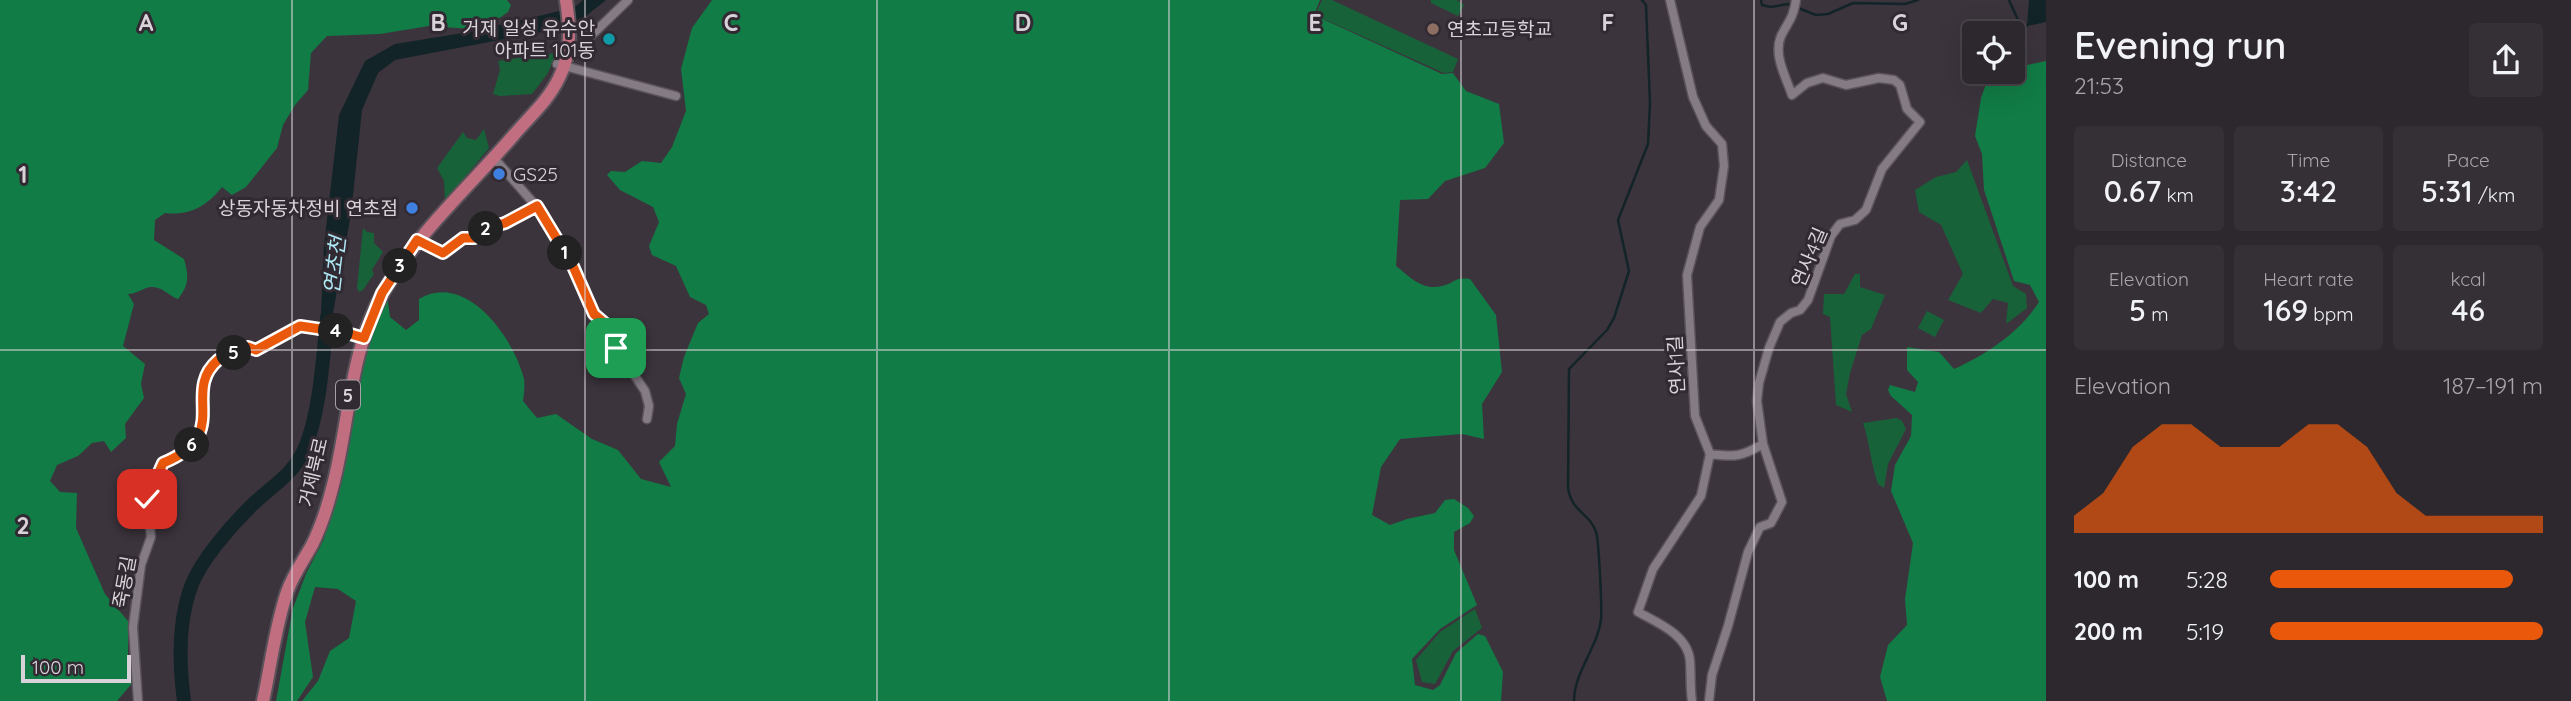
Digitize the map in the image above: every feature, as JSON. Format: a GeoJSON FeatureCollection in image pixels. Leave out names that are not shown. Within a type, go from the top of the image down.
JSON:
{"type":"FeatureCollection","features":[{"type":"Feature","properties":{"kind":"main road"},"geometry":{"type":"LineString","coordinates":[[560,0],[562,59]]}},
{"type":"Feature","properties":{"kind":"main road"},"geometry":{"type":"LineString","coordinates":[[562,59],[570,32],[566,0]]}},
{"type":"Feature","properties":{"kind":"main road","name":"거제북로"},"geometry":{"type":"LineString","coordinates":[[263,701],[287,592],[295,572],[312,544],[334,482],[351,381],[382,293],[417,240],[544,101],[562,59]]}},
{"type":"Feature","properties":{"kind":"street"},"geometry":{"type":"LineString","coordinates":[[562,59],[574,52],[628,0]]}},
{"type":"Feature","properties":{"kind":"street","name":"연사1길"},"geometry":{"type":"LineString","coordinates":[[1670,0],[1693,97],[1706,126],[1722,144],[1724,166],[1719,200],[1700,227],[1687,275],[1695,416],[1710,454]]}},
{"type":"Feature","properties":{"kind":"street","name":"연사4길"},"geometry":{"type":"LineString","coordinates":[[1709,701],[1712,675],[1748,552],[1760,527],[1771,523],[1782,502],[1763,444],[1757,401],[1759,383],[1780,322],[1800,310],[1808,300],[1831,236],[1840,224],[1856,220],[1866,210],[1882,169],[1920,122],[1907,108],[1900,85],[1894,80],[1880,78],[1846,85],[1823,78],[1807,83],[1792,95],[1778,53],[1781,37],[1793,18],[1796,0]]}},
{"type":"Feature","properties":{"kind":"street"},"geometry":{"type":"LineString","coordinates":[[562,59],[675,98]]}},
{"type":"Feature","properties":{"kind":"street"},"geometry":{"type":"LineString","coordinates":[[494,158],[537,206],[572,264],[594,314],[614,331],[616,348],[645,391],[649,406],[647,419]]}},
{"type":"Feature","properties":{"kind":"street"},"geometry":{"type":"LineString","coordinates":[[417,240],[443,253],[463,238],[474,238],[488,228],[505,223],[537,206]]}},
{"type":"Feature","properties":{"kind":"street","name":"죽동길"},"geometry":{"type":"LineString","coordinates":[[138,701],[133,627],[141,565],[151,537],[147,499],[163,463],[179,456],[197,441],[204,425],[202,397],[208,376],[218,360],[248,347],[256,350],[303,326],[364,338]]}},
{"type":"Feature","properties":{"kind":"street"},"geometry":{"type":"LineString","coordinates":[[1692,701],[1689,686],[1690,658],[1683,641],[1638,612],[1653,569],[1701,496],[1710,454],[1735,457],[1745,455],[1763,444]]}},
{"type":"Feature","properties":{"kind":"green space"},"geometry":{"type":"Polygon","coordinates":[[[0,0],[507,0],[511,5],[508,12],[501,17],[471,29],[429,26],[380,34],[327,36],[311,53],[308,90],[283,125],[277,148],[246,187],[232,195],[222,187],[210,200],[197,208],[182,213],[165,213],[155,220],[154,240],[184,259],[187,280],[178,299],[155,287],[128,294],[134,304],[123,346],[145,364],[141,384],[144,398],[125,424],[126,438],[111,452],[104,441],[92,443],[78,456],[57,465],[50,481],[60,492],[77,493],[76,528],[105,594],[128,621],[128,659],[134,681],[117,701],[0,701],[0,0]]]}},
{"type":"Feature","properties":{"kind":"green space"},"geometry":{"type":"Polygon","coordinates":[[[712,0],[1320,0],[1314,15],[1442,74],[1453,73],[1466,91],[1499,104],[1504,143],[1485,168],[1445,181],[1428,199],[1400,200],[1396,266],[1428,287],[1470,279],[1496,315],[1502,372],[1482,404],[1484,439],[1462,434],[1400,439],[1381,467],[1372,515],[1390,525],[1435,513],[1445,500],[1454,499],[1468,508],[1474,516],[1470,523],[1454,532],[1454,550],[1477,605],[1440,629],[1412,659],[1415,685],[1433,690],[1440,685],[1456,653],[1478,634],[1485,636],[1503,672],[1501,701],[302,701],[318,681],[330,651],[349,638],[356,601],[338,589],[315,587],[305,622],[313,677],[297,701],[276,701],[293,608],[324,539],[334,501],[353,375],[387,295],[390,317],[406,330],[419,320],[419,299],[437,293],[454,294],[470,301],[499,328],[510,345],[524,379],[523,401],[537,418],[556,414],[592,439],[618,450],[641,479],[671,487],[659,462],[675,446],[677,424],[686,394],[679,378],[684,357],[698,323],[709,314],[706,305],[690,297],[676,266],[652,255],[649,246],[659,222],[653,207],[620,190],[607,175],[611,171],[625,172],[642,161],[661,163],[672,147],[686,111],[681,69],[692,28],[712,0]]]}},
{"type":"Feature","properties":{"kind":"green space"},"geometry":{"type":"Polygon","coordinates":[[[1322,0],[1332,0],[1458,59],[1453,72],[1444,73],[1315,15],[1322,0]]]}},
{"type":"Feature","properties":{"kind":"green space"},"geometry":{"type":"Polygon","coordinates":[[[1431,0],[1457,0],[1464,5],[1458,16],[1431,3],[1431,0]]]}},
{"type":"Feature","properties":{"kind":"green space"},"geometry":{"type":"Polygon","coordinates":[[[556,53],[548,73],[532,94],[493,94],[500,70],[498,61],[556,53]]]}},
{"type":"Feature","properties":{"kind":"green space"},"geometry":{"type":"Polygon","coordinates":[[[2046,61],[2046,701],[1887,701],[1880,677],[1888,645],[1907,625],[1905,599],[1913,543],[1891,491],[1895,465],[1911,436],[1912,415],[1888,390],[1890,385],[1915,392],[1918,382],[1907,370],[1907,347],[1939,352],[1954,369],[2001,342],[2022,323],[2039,302],[2030,285],[2014,281],[1984,190],[1982,154],[1975,136],[1986,84],[2025,84],[2025,65],[2046,61]]]}},
{"type":"Feature","properties":{"kind":"green space"},"geometry":{"type":"Polygon","coordinates":[[[484,129],[489,148],[445,201],[444,181],[437,168],[463,132],[467,138],[476,140],[484,129]]]}},
{"type":"Feature","properties":{"kind":"green space"},"geometry":{"type":"Polygon","coordinates":[[[1967,160],[2013,286],[2026,294],[2027,308],[2006,324],[2008,303],[1993,299],[1981,313],[1948,300],[1963,274],[1941,225],[1919,212],[1915,190],[1936,177],[1956,172],[1967,160]]]}},
{"type":"Feature","properties":{"kind":"green space"},"geometry":{"type":"Polygon","coordinates":[[[363,228],[374,233],[374,243],[383,252],[372,270],[374,274],[359,292],[357,288],[363,228]]]}},
{"type":"Feature","properties":{"kind":"green space"},"geometry":{"type":"Polygon","coordinates":[[[1855,274],[1860,274],[1860,287],[1885,295],[1871,329],[1862,335],[1850,373],[1846,394],[1852,412],[1836,405],[1830,317],[1823,314],[1824,294],[1844,294],[1855,274]]]}},
{"type":"Feature","properties":{"kind":"green space"},"geometry":{"type":"Polygon","coordinates":[[[1927,311],[1944,320],[1935,337],[1918,328],[1927,311]]]}},
{"type":"Feature","properties":{"kind":"green space"},"geometry":{"type":"Polygon","coordinates":[[[1897,418],[1906,429],[1888,464],[1884,488],[1878,484],[1863,423],[1897,418]]]}},
{"type":"Feature","properties":{"kind":"green space"},"geometry":{"type":"Polygon","coordinates":[[[1475,609],[1482,628],[1453,651],[1435,684],[1422,682],[1416,660],[1440,632],[1475,609]]]}},
{"type":"Feature","properties":{"kind":"water"},"geometry":{"type":"Polygon","coordinates":[[[583,0],[606,0],[586,16],[557,29],[395,60],[378,73],[362,110],[351,214],[329,335],[320,334],[324,245],[339,115],[365,61],[395,44],[469,32],[543,15],[575,7],[583,0]]]}},
{"type":"Feature","properties":{"kind":"water"},"geometry":{"type":"Polygon","coordinates":[[[2029,0],[2046,0],[2046,22],[2027,26],[2029,0]]]}},
{"type":"Feature","properties":{"kind":"waterway"},"geometry":{"type":"LineString","coordinates":[[1574,701],[1578,680],[1596,640],[1601,619],[1601,602],[1596,532],[1590,521],[1573,503],[1568,488],[1569,369],[1607,330],[1614,318],[1629,271],[1618,220],[1648,144],[1650,103],[1646,5],[1642,0]]}},
{"type":"Feature","properties":{"kind":"waterway"},"geometry":{"type":"LineString","coordinates":[[1761,0],[1762,5],[1771,7],[1788,4],[1816,15],[1828,14],[1853,3],[1905,4],[1918,0]]}},
{"type":"Feature","properties":{"kind":"waterway"},"geometry":{"type":"LineString","coordinates":[[2009,0],[2018,20],[2027,26]]}},
{"type":"Feature","properties":{"kind":"waterway","name":"연초천"},"geometry":{"type":"LineString","coordinates":[[184,701],[181,642],[184,612],[192,584],[226,533],[287,474],[304,450],[317,403],[327,318]]}},
{"type":"Feature","properties":{"kind":"place","name":"연초고등학교"},"geometry":{"type":"Point","coordinates":[1433,29]}},
{"type":"Feature","properties":{"kind":"place","name":"거제 일성 유수안 아파트 101동"},"geometry":{"type":"Point","coordinates":[609,39]}},
{"type":"Feature","properties":{"kind":"place","name":"GS25"},"geometry":{"type":"Point","coordinates":[499,174]}},
{"type":"Feature","properties":{"kind":"place","name":"상동자동차정비 연초점"},"geometry":{"type":"Point","coordinates":[412,208]}},
{"type":"Feature","properties":{"kind":"route"},"geometry":{"type":"LineString","coordinates":[[147,499],[163,463],[179,456],[197,441],[204,425],[202,397],[208,376],[218,360],[248,347],[256,350],[300,326],[364,338],[382,293],[417,240],[443,253],[463,238],[474,238],[488,228],[505,223],[537,206],[572,264],[594,314],[614,331],[616,348]]}}]}
